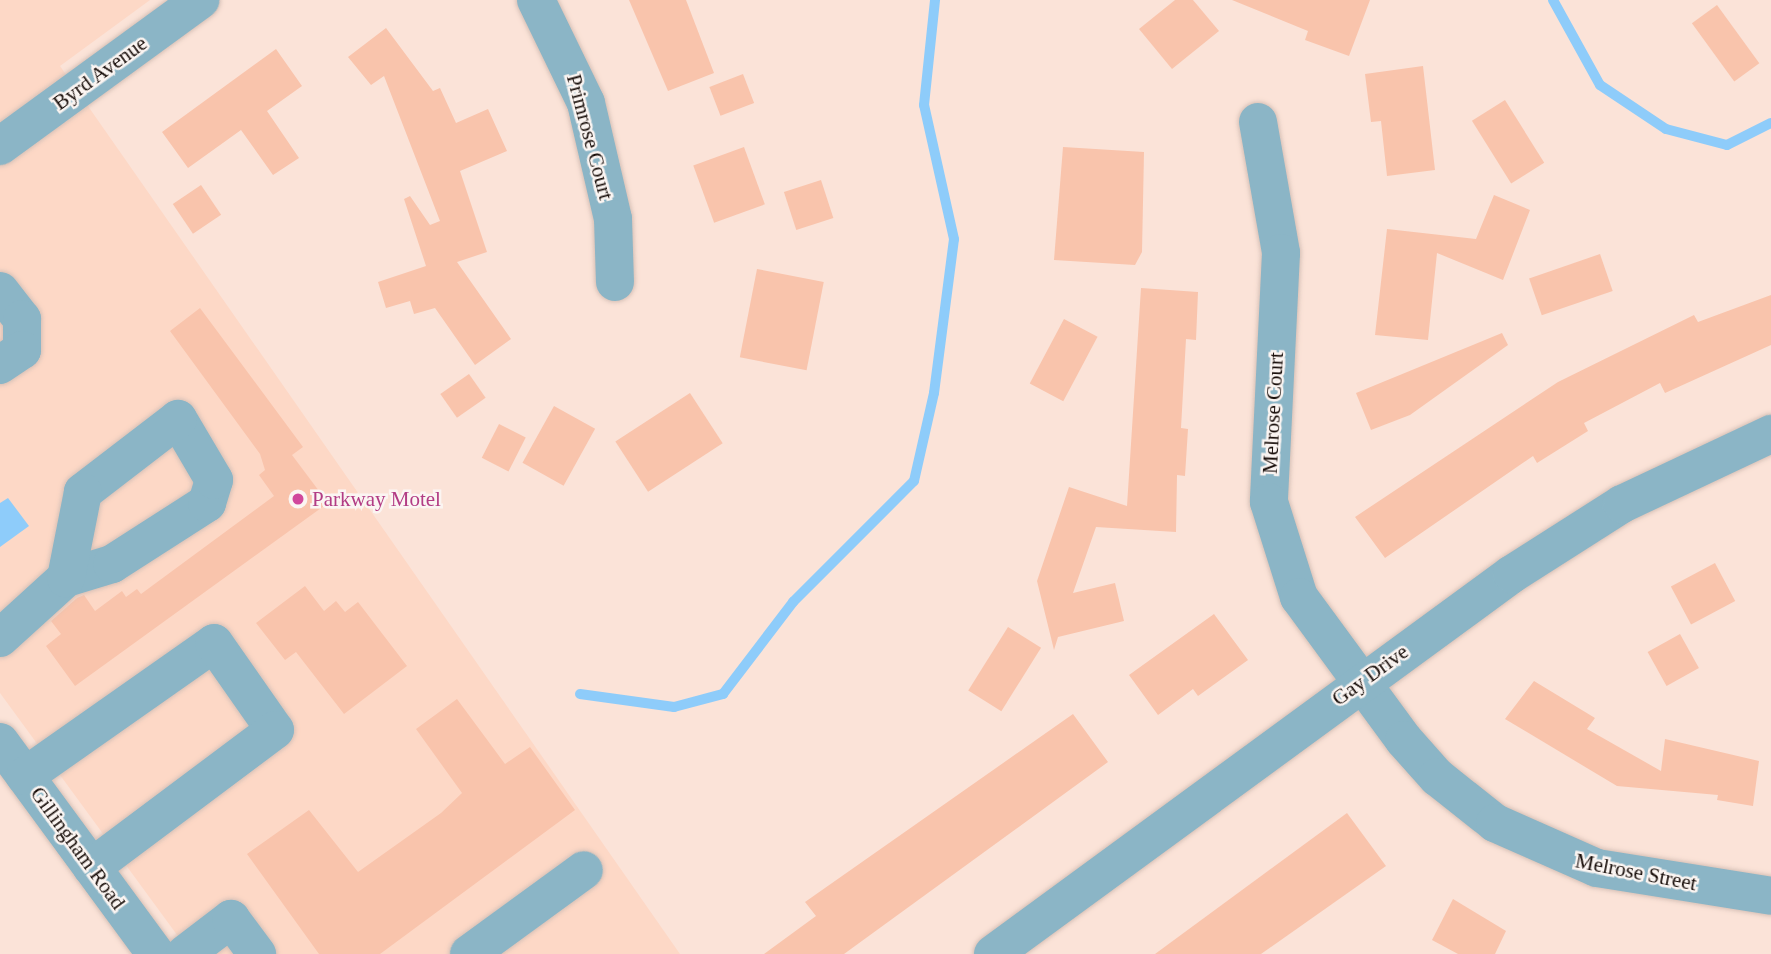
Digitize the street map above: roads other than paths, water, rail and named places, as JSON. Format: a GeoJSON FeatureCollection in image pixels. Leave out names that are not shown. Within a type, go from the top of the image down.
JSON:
{"type":"FeatureCollection","features":[{"type":"Feature","properties":{"kind":"street","name":"Byrd Avenue"},"geometry":{"type":"LineString","coordinates":[[0,146],[200,0]]}},
{"type":"Feature","properties":{"kind":"street","name":"Primrose Court"},"geometry":{"type":"LineString","coordinates":[[536,0],[586,103],[612,219],[615,282]]}},
{"type":"Feature","properties":{"kind":"street","name":"Melrose Court"},"geometry":{"type":"LineString","coordinates":[[1258,122],[1281,253],[1268,460],[1273,527],[1300,597],[1360,682]]}},
{"type":"Feature","properties":{"kind":"street"},"geometry":{"type":"LineString","coordinates":[[0,290],[22,319],[22,350],[0,365]]}},
{"type":"Feature","properties":{"kind":"street","name":"Gay Drive"},"geometry":{"type":"LineString","coordinates":[[993,954],[1360,682],[1622,504],[1771,434]]}},
{"type":"Feature","properties":{"kind":"street"},"geometry":{"type":"LineString","coordinates":[[0,638],[66,578]]}},
{"type":"Feature","properties":{"kind":"street"},"geometry":{"type":"LineString","coordinates":[[25,776],[214,643],[275,730],[92,867]]}},
{"type":"Feature","properties":{"kind":"street","name":"Melrose Street"},"geometry":{"type":"LineString","coordinates":[[1360,682],[1437,777],[1527,841],[1597,868],[1771,896]]}},
{"type":"Feature","properties":{"kind":"street","name":"Gillingham Road"},"geometry":{"type":"LineString","coordinates":[[0,742],[156,954]]}},
{"type":"Feature","properties":{"kind":"street"},"geometry":{"type":"LineString","coordinates":[[469,954],[584,870]]}},
{"type":"Feature","properties":{"kind":"street"},"geometry":{"type":"LineString","coordinates":[[185,954],[231,919],[257,954]]}},
{"type":"Feature","properties":{"kind":"water"},"geometry":{"type":"Polygon","coordinates":[[[8,498],[29,526],[0,547],[0,503],[8,498]]]}},
{"type":"Feature","properties":{"kind":"waterway"},"geometry":{"type":"LineString","coordinates":[[580,694],[674,707],[723,694],[793,602],[914,481],[934,393],[954,239],[924,105],[935,0]]}},
{"type":"Feature","properties":{"kind":"waterway"},"geometry":{"type":"LineString","coordinates":[[1553,0],[1600,85],[1666,129],[1727,145],[1771,123]]}},
{"type":"Feature","properties":{"kind":"place","name":"Parkway Motel"},"geometry":{"type":"Point","coordinates":[298,499]}}]}
